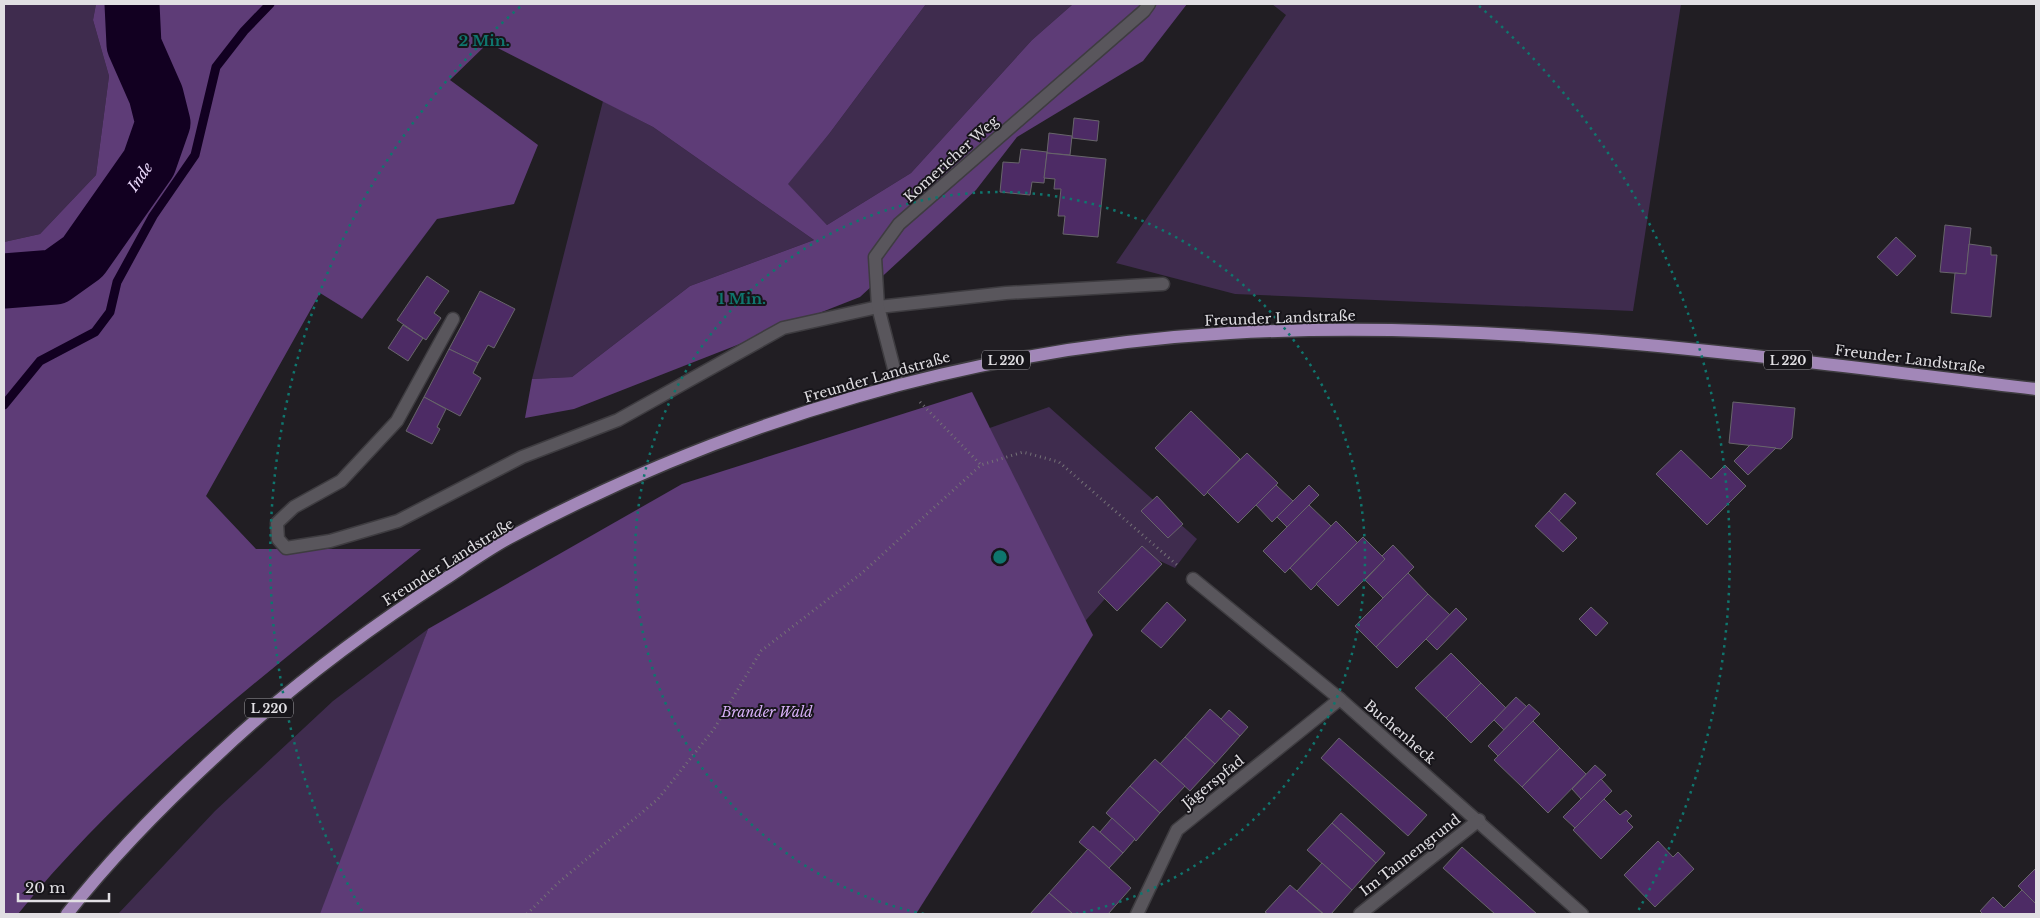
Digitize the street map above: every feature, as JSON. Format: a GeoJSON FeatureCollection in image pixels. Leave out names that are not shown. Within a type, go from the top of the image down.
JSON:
{"type":"FeatureCollection","features":[{"type":"Feature","properties":{"kind":"main road","name":"Freunder Landstraße"},"geometry":{"type":"LineString","coordinates":[[67,914],[134,837],[252,722],[316,669],[394,613],[496,546],[592,496],[675,458],[788,418],[898,384],[978,365],[1061,351],[1143,341],[1226,333],[1385,330],[1540,336],[1673,347],[2036,389]]}},
{"type":"Feature","properties":{"kind":"street","name":"Komericher Weg"},"geometry":{"type":"LineString","coordinates":[[898,384],[878,307],[875,257],[899,224],[1144,11],[1149,4]]}},
{"type":"Feature","properties":{"kind":"street"},"geometry":{"type":"LineString","coordinates":[[453,319],[397,421],[341,481],[294,506],[277,523],[278,539],[286,548],[330,541],[398,522],[522,457],[618,420],[783,328],[878,307],[1006,293],[1163,284]]}},
{"type":"Feature","properties":{"kind":"street","name":"Buchenheck"},"geometry":{"type":"LineString","coordinates":[[1193,579],[1340,699],[1479,820],[1582,914]]}},
{"type":"Feature","properties":{"kind":"street","name":"Jägerspfad"},"geometry":{"type":"LineString","coordinates":[[1137,914],[1177,830],[1340,699]]}},
{"type":"Feature","properties":{"kind":"street","name":"Im Tannengrund"},"geometry":{"type":"LineString","coordinates":[[1360,914],[1479,820]]}},
{"type":"Feature","properties":{"kind":"path"},"geometry":{"type":"LineString","coordinates":[[898,384],[931,412],[980,465]]}},
{"type":"Feature","properties":{"kind":"path"},"geometry":{"type":"LineString","coordinates":[[527,914],[558,883],[658,799],[714,729],[762,651],[862,573],[980,465],[1023,452],[1058,462],[1193,579]]}},
{"type":"Feature","properties":{"kind":"green space"},"geometry":{"type":"Polygon","coordinates":[[[4,4],[96,4],[93,20],[109,76],[96,175],[40,234],[4,242],[4,4]]]}},
{"type":"Feature","properties":{"kind":"green space"},"geometry":{"type":"Polygon","coordinates":[[[96,4],[926,4],[829,134],[788,184],[827,225],[911,173],[1032,40],[1073,4],[1187,4],[1143,61],[1017,137],[976,190],[860,297],[574,409],[525,418],[532,379],[572,377],[690,286],[814,240],[653,127],[488,43],[450,80],[538,145],[514,204],[437,219],[362,319],[320,293],[206,496],[256,549],[421,549],[209,721],[109,814],[62,863],[18,914],[4,914],[4,242],[40,234],[96,175],[109,76],[93,20],[96,4]]]}},
{"type":"Feature","properties":{"kind":"green space"},"geometry":{"type":"Polygon","coordinates":[[[926,4],[1073,4],[1032,40],[911,173],[827,225],[787,184],[829,134],[926,4]]]}},
{"type":"Feature","properties":{"kind":"green space"},"geometry":{"type":"Polygon","coordinates":[[[1272,4],[1681,4],[1633,311],[1235,294],[1116,263],[1286,15],[1272,4]]]}},
{"type":"Feature","properties":{"kind":"green space"},"geometry":{"type":"Polygon","coordinates":[[[603,101],[653,127],[814,240],[690,286],[572,377],[532,379],[603,101]]]}},
{"type":"Feature","properties":{"kind":"green space","name":"Brander Wald"},"geometry":{"type":"Polygon","coordinates":[[[972,392],[1093,635],[916,914],[320,914],[428,629],[682,484],[972,392]]]}},
{"type":"Feature","properties":{"kind":"green space","name":"Brander Wald"},"geometry":{"type":"Polygon","coordinates":[[[1049,407],[1197,539],[1175,568],[1145,554],[986,732],[876,914],[118,914],[215,811],[333,701],[428,629],[415,665],[831,484],[1049,407]]]}},
{"type":"Feature","properties":{"kind":"building"},"geometry":{"type":"Polygon","coordinates":[[[1074,118],[1099,121],[1097,141],[1072,138],[1074,118]]]}},
{"type":"Feature","properties":{"kind":"building"},"geometry":{"type":"Polygon","coordinates":[[[1049,133],[1072,136],[1070,155],[1047,153],[1049,133]]]}},
{"type":"Feature","properties":{"kind":"building"},"geometry":{"type":"Polygon","coordinates":[[[1021,149],[1047,152],[1044,183],[1032,182],[1030,195],[1000,192],[1003,162],[1019,163],[1021,149]]]}},
{"type":"Feature","properties":{"kind":"building"},"geometry":{"type":"Polygon","coordinates":[[[1047,153],[1106,159],[1098,237],[1063,234],[1065,216],[1058,216],[1061,189],[1054,189],[1055,179],[1044,178],[1047,153]]]}},
{"type":"Feature","properties":{"kind":"building"},"geometry":{"type":"Polygon","coordinates":[[[1945,225],[1971,228],[1966,274],[1940,272],[1945,225]]]}},
{"type":"Feature","properties":{"kind":"building"},"geometry":{"type":"Polygon","coordinates":[[[1896,237],[1916,256],[1897,276],[1877,257],[1896,237]]]}},
{"type":"Feature","properties":{"kind":"building"},"geometry":{"type":"Polygon","coordinates":[[[1969,244],[1991,247],[1991,255],[1997,255],[1991,317],[1951,313],[1955,273],[1966,274],[1969,244]]]}},
{"type":"Feature","properties":{"kind":"building"},"geometry":{"type":"Polygon","coordinates":[[[427,276],[449,291],[434,313],[441,318],[426,340],[397,320],[427,276]]]}},
{"type":"Feature","properties":{"kind":"building"},"geometry":{"type":"Polygon","coordinates":[[[480,291],[515,309],[494,348],[488,345],[478,363],[449,349],[480,291]]]}},
{"type":"Feature","properties":{"kind":"building"},"geometry":{"type":"Polygon","coordinates":[[[403,325],[423,338],[408,361],[388,348],[403,325]]]}},
{"type":"Feature","properties":{"kind":"building"},"geometry":{"type":"Polygon","coordinates":[[[449,349],[478,363],[473,373],[481,378],[460,416],[424,397],[449,349]]]}},
{"type":"Feature","properties":{"kind":"building"},"geometry":{"type":"Polygon","coordinates":[[[424,397],[446,409],[437,427],[440,429],[432,444],[406,431],[424,397]]]}},
{"type":"Feature","properties":{"kind":"building"},"geometry":{"type":"Polygon","coordinates":[[[1733,402],[1795,408],[1792,438],[1781,449],[1729,443],[1733,402]]]}},
{"type":"Feature","properties":{"kind":"building"},"geometry":{"type":"Polygon","coordinates":[[[1191,411],[1240,459],[1204,496],[1155,448],[1191,411]]]}},
{"type":"Feature","properties":{"kind":"building"},"geometry":{"type":"Polygon","coordinates":[[[1750,445],[1776,448],[1748,475],[1734,461],[1750,445]]]}},
{"type":"Feature","properties":{"kind":"building"},"geometry":{"type":"Polygon","coordinates":[[[1681,450],[1711,479],[1725,465],[1746,486],[1707,525],[1656,474],[1681,450]]]}},
{"type":"Feature","properties":{"kind":"building"},"geometry":{"type":"Polygon","coordinates":[[[1247,453],[1278,483],[1238,523],[1207,492],[1247,453]]]}},
{"type":"Feature","properties":{"kind":"building"},"geometry":{"type":"Polygon","coordinates":[[[1276,485],[1293,501],[1272,522],[1256,505],[1276,485]]]}},
{"type":"Feature","properties":{"kind":"building"},"geometry":{"type":"Polygon","coordinates":[[[1309,485],[1319,495],[1287,527],[1277,517],[1309,485]]]}},
{"type":"Feature","properties":{"kind":"building"},"geometry":{"type":"Polygon","coordinates":[[[1565,493],[1576,503],[1559,521],[1549,511],[1565,493]]]}},
{"type":"Feature","properties":{"kind":"building"},"geometry":{"type":"Polygon","coordinates":[[[1157,496],[1183,524],[1168,538],[1141,511],[1157,496]]]}},
{"type":"Feature","properties":{"kind":"building"},"geometry":{"type":"Polygon","coordinates":[[[1309,505],[1331,526],[1285,573],[1263,551],[1309,505]]]}},
{"type":"Feature","properties":{"kind":"building"},"geometry":{"type":"Polygon","coordinates":[[[1549,511],[1577,538],[1563,552],[1535,526],[1549,511]]]}},
{"type":"Feature","properties":{"kind":"building"},"geometry":{"type":"Polygon","coordinates":[[[1336,521],[1358,543],[1311,590],[1290,568],[1336,521]]]}},
{"type":"Feature","properties":{"kind":"building"},"geometry":{"type":"Polygon","coordinates":[[[1363,537],[1385,559],[1338,606],[1316,584],[1363,537]]]}},
{"type":"Feature","properties":{"kind":"building"},"geometry":{"type":"Polygon","coordinates":[[[1393,545],[1414,567],[1383,598],[1365,580],[1385,559],[1382,556],[1393,545]]]}},
{"type":"Feature","properties":{"kind":"building"},"geometry":{"type":"Polygon","coordinates":[[[1142,546],[1162,564],[1117,611],[1098,592],[1142,546]]]}},
{"type":"Feature","properties":{"kind":"building"},"geometry":{"type":"Polygon","coordinates":[[[1408,573],[1428,594],[1376,647],[1355,626],[1408,573]]]}},
{"type":"Feature","properties":{"kind":"building"},"geometry":{"type":"Polygon","coordinates":[[[1428,594],[1450,615],[1397,668],[1376,647],[1428,594]]]}},
{"type":"Feature","properties":{"kind":"building"},"geometry":{"type":"Polygon","coordinates":[[[1167,602],[1186,620],[1161,648],[1141,631],[1167,602]]]}},
{"type":"Feature","properties":{"kind":"building"},"geometry":{"type":"Polygon","coordinates":[[[1591,607],[1608,623],[1596,636],[1579,619],[1591,607]]]}},
{"type":"Feature","properties":{"kind":"building"},"geometry":{"type":"Polygon","coordinates":[[[1456,608],[1467,619],[1437,650],[1426,639],[1456,608]]]}},
{"type":"Feature","properties":{"kind":"building"},"geometry":{"type":"Polygon","coordinates":[[[1451,653],[1481,683],[1446,718],[1415,688],[1451,653]]]}},
{"type":"Feature","properties":{"kind":"building"},"geometry":{"type":"Polygon","coordinates":[[[1481,683],[1506,708],[1471,743],[1446,718],[1481,683]]]}},
{"type":"Feature","properties":{"kind":"building"},"geometry":{"type":"Polygon","coordinates":[[[1516,697],[1527,707],[1504,730],[1494,720],[1516,697]]]}},
{"type":"Feature","properties":{"kind":"building"},"geometry":{"type":"Polygon","coordinates":[[[1529,704],[1540,714],[1498,756],[1488,746],[1529,704]]]}},
{"type":"Feature","properties":{"kind":"building"},"geometry":{"type":"Polygon","coordinates":[[[1210,709],[1240,736],[1215,764],[1185,737],[1210,709]]]}},
{"type":"Feature","properties":{"kind":"building"},"geometry":{"type":"Polygon","coordinates":[[[1229,710],[1248,727],[1240,736],[1221,719],[1229,710]]]}},
{"type":"Feature","properties":{"kind":"building"},"geometry":{"type":"Polygon","coordinates":[[[1533,721],[1560,748],[1522,787],[1494,760],[1533,721]]]}},
{"type":"Feature","properties":{"kind":"building"},"geometry":{"type":"Polygon","coordinates":[[[1185,737],[1215,764],[1190,791],[1160,764],[1185,737]]]}},
{"type":"Feature","properties":{"kind":"building"},"geometry":{"type":"Polygon","coordinates":[[[1339,738],[1427,815],[1408,836],[1321,758],[1339,738]]]}},
{"type":"Feature","properties":{"kind":"building"},"geometry":{"type":"Polygon","coordinates":[[[1560,748],[1586,774],[1548,813],[1522,787],[1560,748]]]}},
{"type":"Feature","properties":{"kind":"building"},"geometry":{"type":"Polygon","coordinates":[[[1155,759],[1185,786],[1160,813],[1130,786],[1155,759]]]}},
{"type":"Feature","properties":{"kind":"building"},"geometry":{"type":"Polygon","coordinates":[[[1595,765],[1606,775],[1581,799],[1572,789],[1595,765]]]}},
{"type":"Feature","properties":{"kind":"building"},"geometry":{"type":"Polygon","coordinates":[[[1601,779],[1612,791],[1575,828],[1563,817],[1601,779]]]}},
{"type":"Feature","properties":{"kind":"building"},"geometry":{"type":"Polygon","coordinates":[[[1130,786],[1160,813],[1136,841],[1106,813],[1130,786]]]}},
{"type":"Feature","properties":{"kind":"building"},"geometry":{"type":"Polygon","coordinates":[[[1604,799],[1620,815],[1626,810],[1632,816],[1627,821],[1633,827],[1601,859],[1573,830],[1604,799]]]}},
{"type":"Feature","properties":{"kind":"building"},"geometry":{"type":"Polygon","coordinates":[[[1341,813],[1385,853],[1376,863],[1332,823],[1341,813]]]}},
{"type":"Feature","properties":{"kind":"building"},"geometry":{"type":"Polygon","coordinates":[[[1112,818],[1135,839],[1123,853],[1100,832],[1112,818]]]}},
{"type":"Feature","properties":{"kind":"building"},"geometry":{"type":"Polygon","coordinates":[[[1332,823],[1376,863],[1352,890],[1307,850],[1332,823]]]}},
{"type":"Feature","properties":{"kind":"building"},"geometry":{"type":"Polygon","coordinates":[[[1093,826],[1123,853],[1109,868],[1079,842],[1093,826]]]}},
{"type":"Feature","properties":{"kind":"building"},"geometry":{"type":"Polygon","coordinates":[[[1658,841],[1673,857],[1678,852],[1694,869],[1655,907],[1624,875],[1658,841]]]}},
{"type":"Feature","properties":{"kind":"building"},"geometry":{"type":"Polygon","coordinates":[[[1462,847],[1537,914],[1495,914],[1443,868],[1462,847]]]}},
{"type":"Feature","properties":{"kind":"building"},"geometry":{"type":"Polygon","coordinates":[[[1088,849],[1131,888],[1108,914],[1073,914],[1049,893],[1088,849]]]}},
{"type":"Feature","properties":{"kind":"building"},"geometry":{"type":"Polygon","coordinates":[[[1322,863],[1352,890],[1331,914],[1324,914],[1297,891],[1322,863]]]}},
{"type":"Feature","properties":{"kind":"building"},"geometry":{"type":"Polygon","coordinates":[[[2036,868],[2036,904],[2018,886],[2036,868]]]}},
{"type":"Feature","properties":{"kind":"building"},"geometry":{"type":"Polygon","coordinates":[[[1290,885],[1322,913],[1268,914],[1265,912],[1290,885]]]}},
{"type":"Feature","properties":{"kind":"building"},"geometry":{"type":"Polygon","coordinates":[[[2022,890],[2036,904],[2036,914],[1983,914],[1980,911],[1993,897],[2004,908],[2022,890]]]}},
{"type":"Feature","properties":{"kind":"building"},"geometry":{"type":"Polygon","coordinates":[[[1049,893],[1073,914],[1030,914],[1049,893]]]}},
{"type":"Feature","properties":{"kind":"waterway","name":"Inde"},"geometry":{"type":"LineString","coordinates":[[4,281],[55,277],[83,257],[149,163],[163,123],[156,95],[134,45],[132,4]]}},
{"type":"Feature","properties":{"kind":"waterway"},"geometry":{"type":"LineString","coordinates":[[4,405],[40,361],[95,332],[110,312],[117,282],[153,216],[195,155],[216,67],[244,31],[270,4]]}}]}
